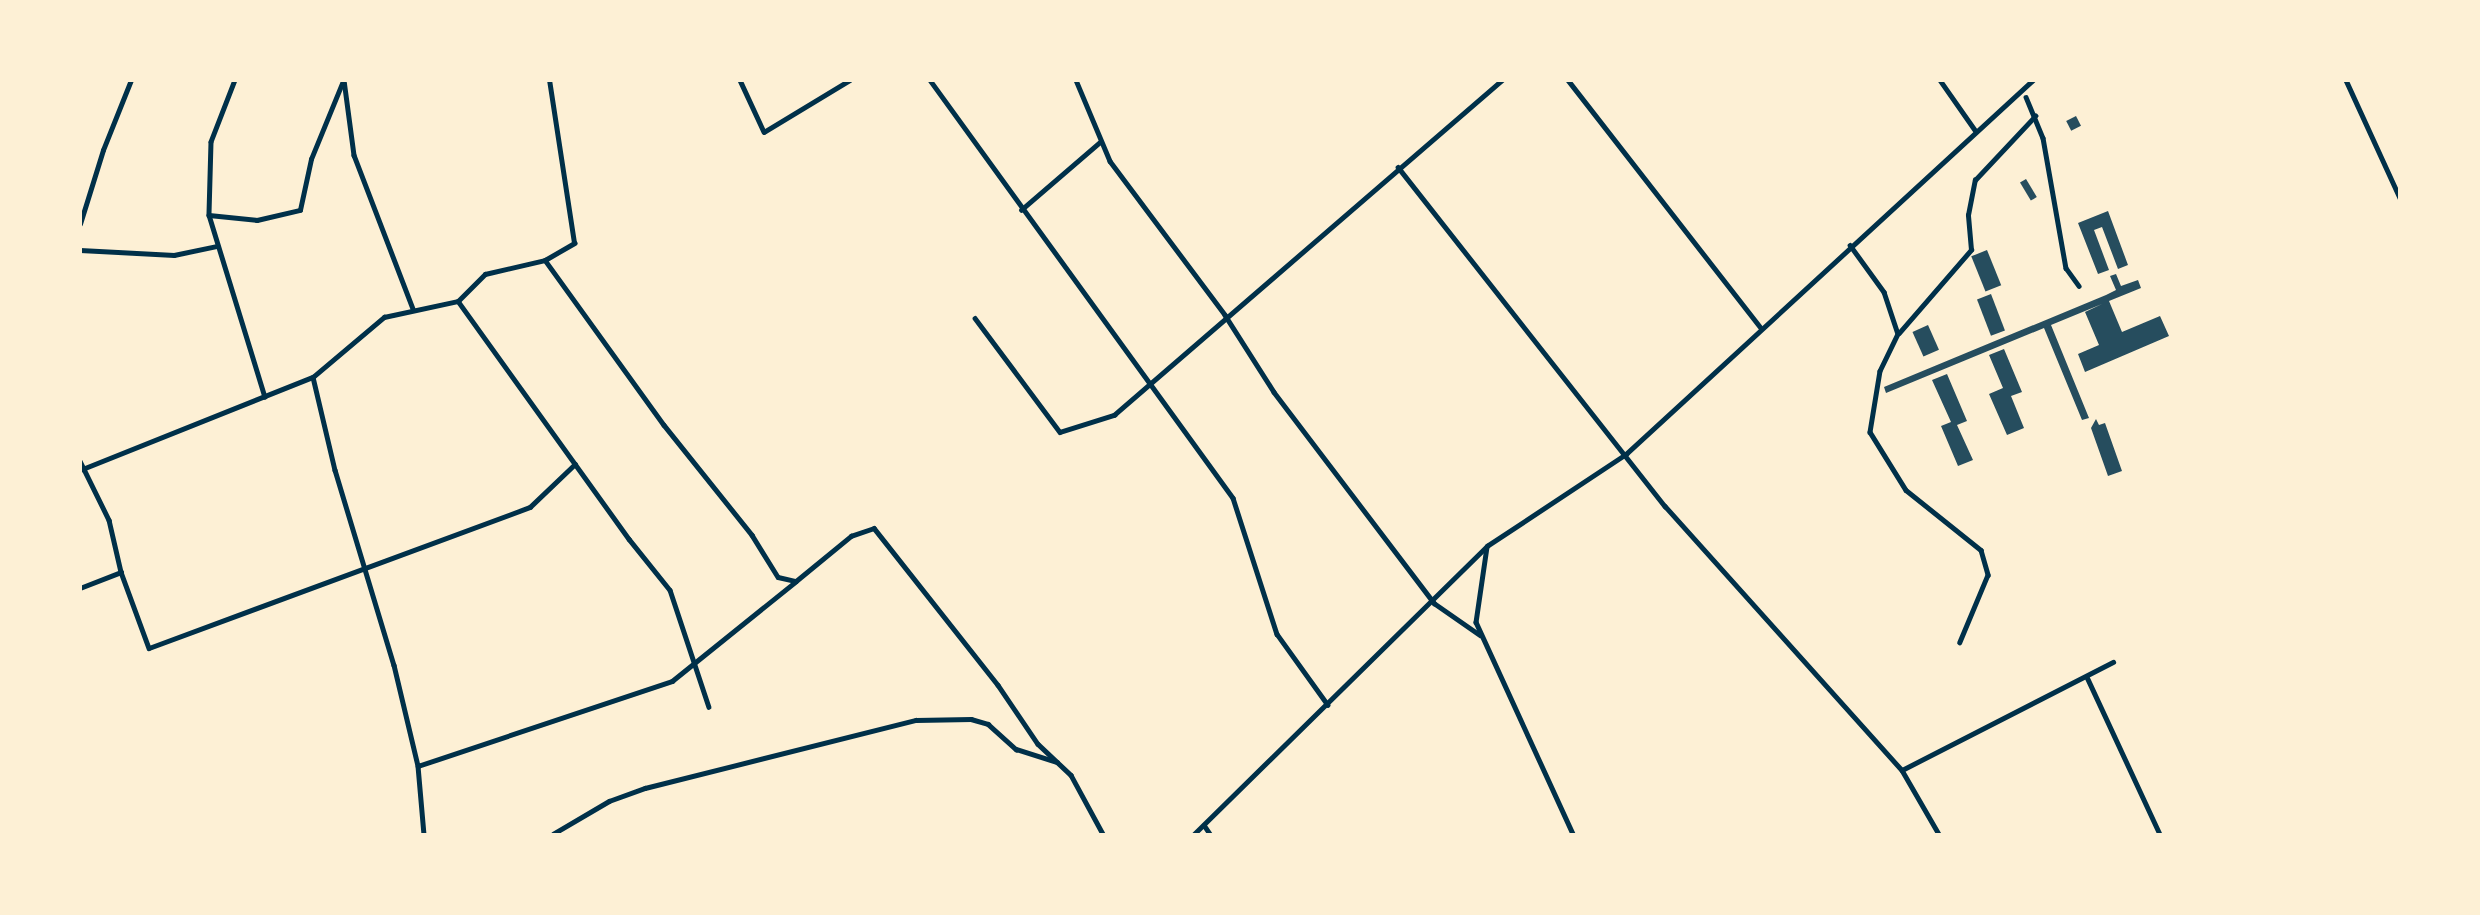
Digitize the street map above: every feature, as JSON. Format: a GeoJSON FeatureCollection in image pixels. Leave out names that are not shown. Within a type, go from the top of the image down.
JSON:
{"type":"FeatureCollection","features":[{"type":"Feature","properties":{"kind":"street"},"geometry":{"type":"LineString","coordinates":[[80,224],[103,150],[131,80]]}},
{"type":"Feature","properties":{"kind":"street"},"geometry":{"type":"LineString","coordinates":[[235,80],[211,142],[209,215],[265,397]]}},
{"type":"Feature","properties":{"kind":"street"},"geometry":{"type":"LineString","coordinates":[[209,215],[257,220],[300,211],[311,159],[343,80]]}},
{"type":"Feature","properties":{"kind":"street"},"geometry":{"type":"LineString","coordinates":[[343,80],[354,155],[413,310]]}},
{"type":"Feature","properties":{"kind":"street"},"geometry":{"type":"LineString","coordinates":[[82,469],[313,377],[384,317],[458,302],[485,274],[545,260],[574,243],[549,80]]}},
{"type":"Feature","properties":{"kind":"street"},"geometry":{"type":"LineString","coordinates":[[740,80],[764,132],[850,80]]}},
{"type":"Feature","properties":{"kind":"street"},"geometry":{"type":"LineString","coordinates":[[930,80],[1021,210],[1233,498],[1278,634],[1328,705]]}},
{"type":"Feature","properties":{"kind":"street"},"geometry":{"type":"LineString","coordinates":[[1076,80],[1099,143],[1225,315],[1274,392],[1434,603],[1480,635]]}},
{"type":"Feature","properties":{"kind":"street"},"geometry":{"type":"LineString","coordinates":[[975,318],[1060,432],[1114,415],[1225,315],[1502,80]]}},
{"type":"Feature","properties":{"kind":"street"},"geometry":{"type":"LineString","coordinates":[[1568,80],[1760,327]]}},
{"type":"Feature","properties":{"kind":"street"},"geometry":{"type":"LineString","coordinates":[[1940,80],[1975,130]]}},
{"type":"Feature","properties":{"kind":"street"},"geometry":{"type":"LineString","coordinates":[[1194,835],[1434,603],[1488,546],[1626,454],[1850,244],[2033,80]]}},
{"type":"Feature","properties":{"kind":"street"},"geometry":{"type":"LineString","coordinates":[[2346,80],[2399,198]]}},
{"type":"Feature","properties":{"kind":"street"},"geometry":{"type":"LineString","coordinates":[[2026,97],[2043,138],[2066,268],[2079,285]]}},
{"type":"Feature","properties":{"kind":"street"},"geometry":{"type":"LineString","coordinates":[[1960,642],[1988,575],[1981,550],[1906,489],[1870,432],[1880,371],[1898,334],[1971,250],[1968,215],[1975,180],[2035,116]]}},
{"type":"Feature","properties":{"kind":"street"},"geometry":{"type":"LineString","coordinates":[[1021,210],[1099,143]]}},
{"type":"Feature","properties":{"kind":"street"},"geometry":{"type":"LineString","coordinates":[[1398,167],[1692,537],[1902,770],[1939,835]]}},
{"type":"Feature","properties":{"kind":"street"},"geometry":{"type":"LineString","coordinates":[[1850,244],[1884,292],[1898,334]]}},
{"type":"Feature","properties":{"kind":"street"},"geometry":{"type":"LineString","coordinates":[[80,250],[174,255],[217,246]]}},
{"type":"Feature","properties":{"kind":"street"},"geometry":{"type":"LineString","coordinates":[[545,260],[664,425],[752,535],[778,577],[796,581]]}},
{"type":"Feature","properties":{"kind":"street"},"geometry":{"type":"LineString","coordinates":[[458,302],[670,590],[709,707]]}},
{"type":"Feature","properties":{"kind":"street"},"geometry":{"type":"LineString","coordinates":[[313,377],[418,766],[424,835]]}},
{"type":"Feature","properties":{"kind":"street"},"geometry":{"type":"LineString","coordinates":[[80,461],[109,520],[121,572],[149,648],[366,571],[530,507],[575,464]]}},
{"type":"Feature","properties":{"kind":"street"},"geometry":{"type":"LineString","coordinates":[[418,766],[672,681],[851,536],[874,528],[998,685],[1032,736],[1061,763],[1103,835]]}},
{"type":"Feature","properties":{"kind":"street"},"geometry":{"type":"LineString","coordinates":[[1488,546],[1475,610],[1480,635],[1573,835]]}},
{"type":"Feature","properties":{"kind":"street"},"geometry":{"type":"LineString","coordinates":[[80,588],[121,572]]}},
{"type":"Feature","properties":{"kind":"street"},"geometry":{"type":"LineString","coordinates":[[1902,770],[2113,662]]}},
{"type":"Feature","properties":{"kind":"street"},"geometry":{"type":"LineString","coordinates":[[2087,677],[2160,835]]}},
{"type":"Feature","properties":{"kind":"street"},"geometry":{"type":"LineString","coordinates":[[553,835],[609,801],[645,788],[916,720],[988,724],[1016,749],[1061,763]]}},
{"type":"Feature","properties":{"kind":"street"},"geometry":{"type":"LineString","coordinates":[[1204,825],[1210,835]]}},
{"type":"Feature","properties":{"kind":"building"},"geometry":{"type":"Polygon","coordinates":[[[2076,116],[2081,126],[2071,131],[2066,121],[2076,116]]]}},
{"type":"Feature","properties":{"kind":"building"},"geometry":{"type":"Polygon","coordinates":[[[2026,179],[2037,197],[2031,201],[2020,183],[2026,179]]]}},
{"type":"Feature","properties":{"kind":"building"},"geometry":{"type":"Polygon","coordinates":[[[2108,211],[2128,265],[2118,269],[2102,227],[2094,230],[2109,270],[2098,274],[2078,223],[2108,211]]]}},
{"type":"Feature","properties":{"kind":"building"},"geometry":{"type":"Polygon","coordinates":[[[1987,250],[2001,285],[1985,292],[1971,256],[1987,250]]]}},
{"type":"Feature","properties":{"kind":"building"},"geometry":{"type":"Polygon","coordinates":[[[2116,274],[2121,286],[2138,280],[2141,288],[2109,301],[2122,332],[2160,316],[2169,336],[2085,372],[2078,354],[2099,345],[2085,312],[2102,304],[2051,325],[2089,418],[2082,420],[2044,328],[1886,393],[1884,387],[2116,290],[2110,276],[2116,274]]]}},
{"type":"Feature","properties":{"kind":"building"},"geometry":{"type":"Polygon","coordinates":[[[1991,294],[2005,330],[1991,336],[1977,299],[1991,294]]]}},
{"type":"Feature","properties":{"kind":"building"},"geometry":{"type":"Polygon","coordinates":[[[1928,325],[1939,350],[1923,357],[1912,332],[1928,325]]]}},
{"type":"Feature","properties":{"kind":"building"},"geometry":{"type":"Polygon","coordinates":[[[2004,349],[2022,392],[2011,396],[2024,428],[2007,435],[1989,394],[2003,388],[1989,355],[2004,349]]]}},
{"type":"Feature","properties":{"kind":"building"},"geometry":{"type":"Polygon","coordinates":[[[1947,374],[1967,421],[1957,425],[1973,460],[1958,466],[1941,426],[1951,422],[1932,380],[1947,374]]]}},
{"type":"Feature","properties":{"kind":"building"},"geometry":{"type":"Polygon","coordinates":[[[2096,419],[2099,425],[2105,423],[2122,471],[2108,476],[2091,428],[2096,419]]]}}]}
